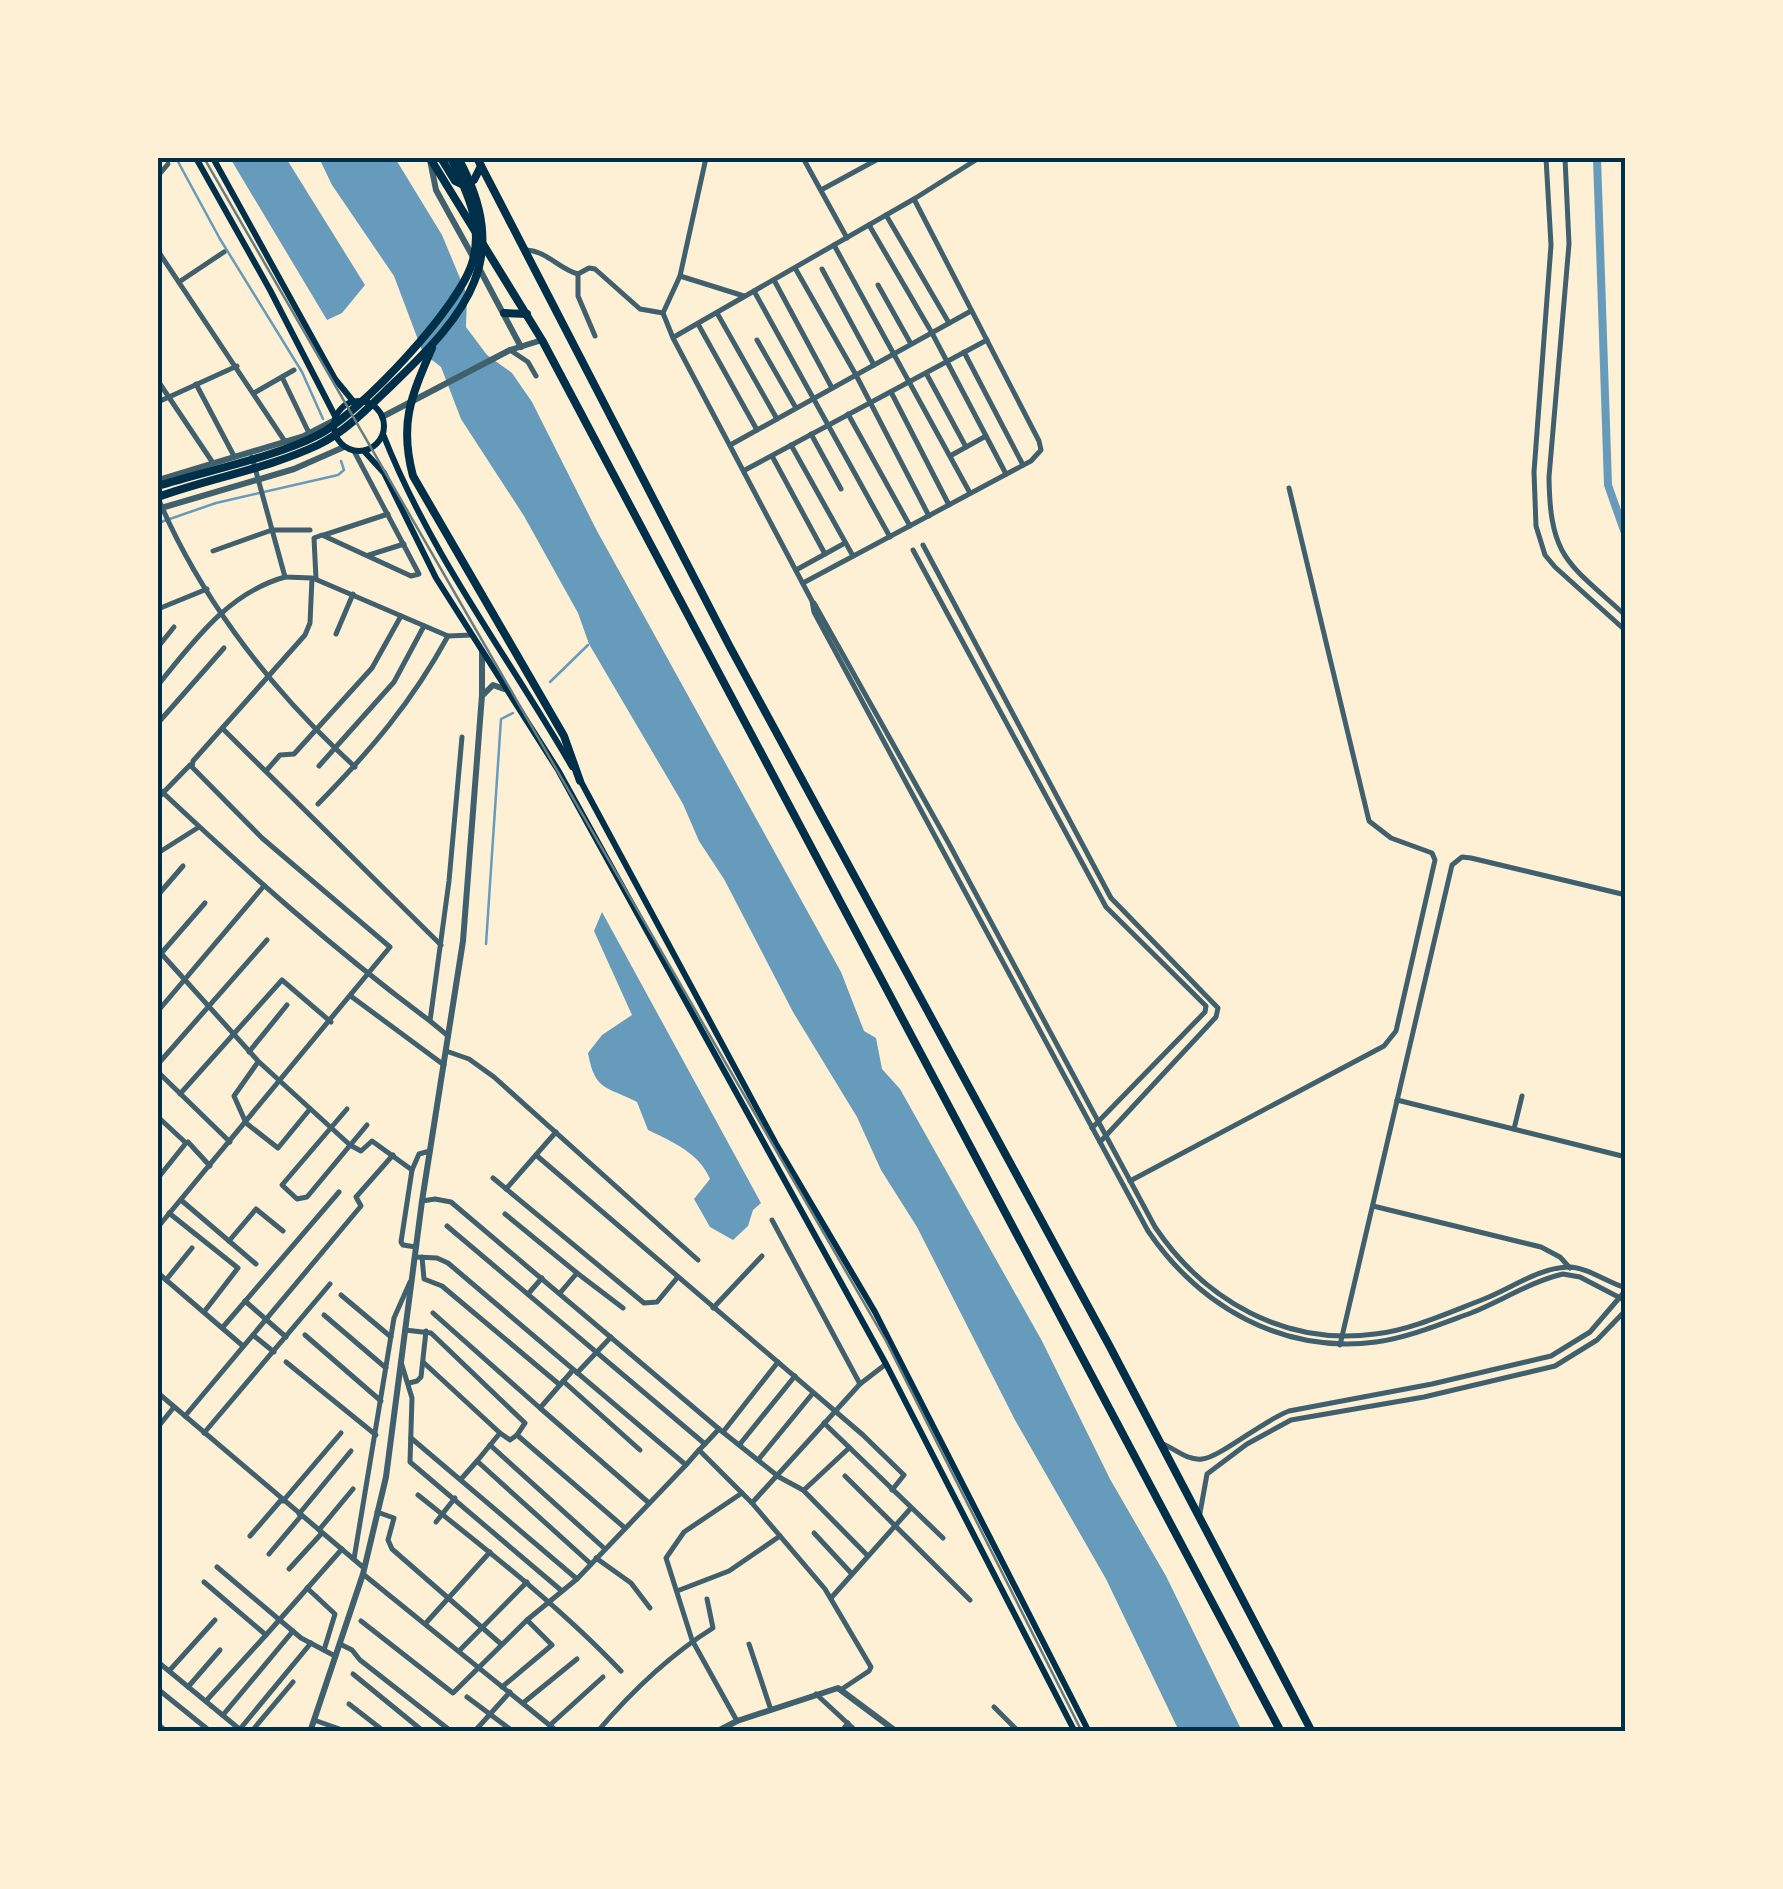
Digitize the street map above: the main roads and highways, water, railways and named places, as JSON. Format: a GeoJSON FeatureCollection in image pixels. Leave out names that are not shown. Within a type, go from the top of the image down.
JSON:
{"type":"FeatureCollection","features":[{"type":"Feature","properties":{"kind":"highway"},"geometry":{"type":"LineString","coordinates":[[430,158],[542,340],[1078,1343],[1281,1732]]}},
{"type":"Feature","properties":{"kind":"highway"},"geometry":{"type":"LineString","coordinates":[[441,158],[461,184],[474,180],[479,162]]}},
{"type":"Feature","properties":{"kind":"highway"},"geometry":{"type":"LineString","coordinates":[[158,496],[275,463],[322,444],[356,419],[434,344],[461,309],[484,250],[480,207],[455,158]]}},
{"type":"Feature","properties":{"kind":"highway"},"geometry":{"type":"LineString","coordinates":[[158,483],[318,435],[375,388],[442,315],[461,289],[475,245],[470,198],[455,158]]}},
{"type":"Feature","properties":{"kind":"highway"},"geometry":{"type":"LineString","coordinates":[[479,162],[730,648],[1312,1732]]}},
{"type":"Feature","properties":{"kind":"highway"},"geometry":{"type":"LineString","coordinates":[[504,312],[527,314]]}},
{"type":"Feature","properties":{"kind":"highway"},"geometry":{"type":"LineString","coordinates":[[434,344],[405,421],[406,449],[413,476],[564,736],[580,781]]}},
{"type":"Feature","properties":{"kind":"main road"},"geometry":{"type":"LineString","coordinates":[[196,158],[270,290],[334,418],[337,440],[344,448],[364,451],[373,448],[382,434]]}},
{"type":"Feature","properties":{"kind":"main road"},"geometry":{"type":"LineString","coordinates":[[212,158],[335,379],[354,401]]}},
{"type":"Feature","properties":{"kind":"main road"},"geometry":{"type":"LineString","coordinates":[[334,418],[344,405],[354,401],[373,405],[382,418],[382,434],[400,475],[456,584],[580,781],[776,1144],[875,1312],[1090,1732]]}},
{"type":"Feature","properties":{"kind":"main road"},"geometry":{"type":"LineString","coordinates":[[364,451],[384,473],[436,578],[558,770],[886,1364],[1075,1732]]}},
{"type":"Feature","properties":{"kind":"water"},"geometry":{"type":"Polygon","coordinates":[[[230,158],[286,158],[365,285],[342,313],[327,320],[230,158]]]}},
{"type":"Feature","properties":{"kind":"water"},"geometry":{"type":"Polygon","coordinates":[[[319,158],[395,158],[442,235],[467,295],[466,327],[487,355],[512,373],[532,402],[597,531],[841,972],[864,1031],[876,1038],[882,1069],[900,1089],[1042,1341],[1110,1479],[1166,1576],[1242,1731],[1179,1731],[1106,1579],[1015,1420],[917,1227],[881,1170],[857,1117],[793,1012],[724,879],[699,841],[683,804],[589,644],[578,613],[524,516],[461,419],[441,367],[423,353],[394,276],[332,185],[319,158]]]}},
{"type":"Feature","properties":{"kind":"water"},"geometry":{"type":"Polygon","coordinates":[[[602,912],[761,1203],[753,1210],[748,1226],[733,1240],[710,1227],[694,1199],[710,1179],[699,1162],[684,1149],[648,1130],[637,1102],[604,1086],[594,1075],[588,1053],[602,1035],[632,1015],[594,931],[602,912]]]}},
{"type":"Feature","properties":{"kind":"waterway"},"geometry":{"type":"LineString","coordinates":[[176,158],[220,239],[302,372],[323,419]]}},
{"type":"Feature","properties":{"kind":"waterway"},"geometry":{"type":"LineString","coordinates":[[1597,158],[1608,485],[1626,536]]}},
{"type":"Feature","properties":{"kind":"waterway"},"geometry":{"type":"LineString","coordinates":[[158,523],[216,503],[338,475],[344,470],[341,461]]}},
{"type":"Feature","properties":{"kind":"waterway"},"geometry":{"type":"LineString","coordinates":[[550,682],[588,645]]}},
{"type":"Feature","properties":{"kind":"waterway"},"geometry":{"type":"LineString","coordinates":[[486,944],[501,719],[513,713]]}},
{"type":"Feature","properties":{"kind":"railway"},"geometry":{"type":"LineString","coordinates":[[204,158],[886,1341],[1082,1732]]}}]}
